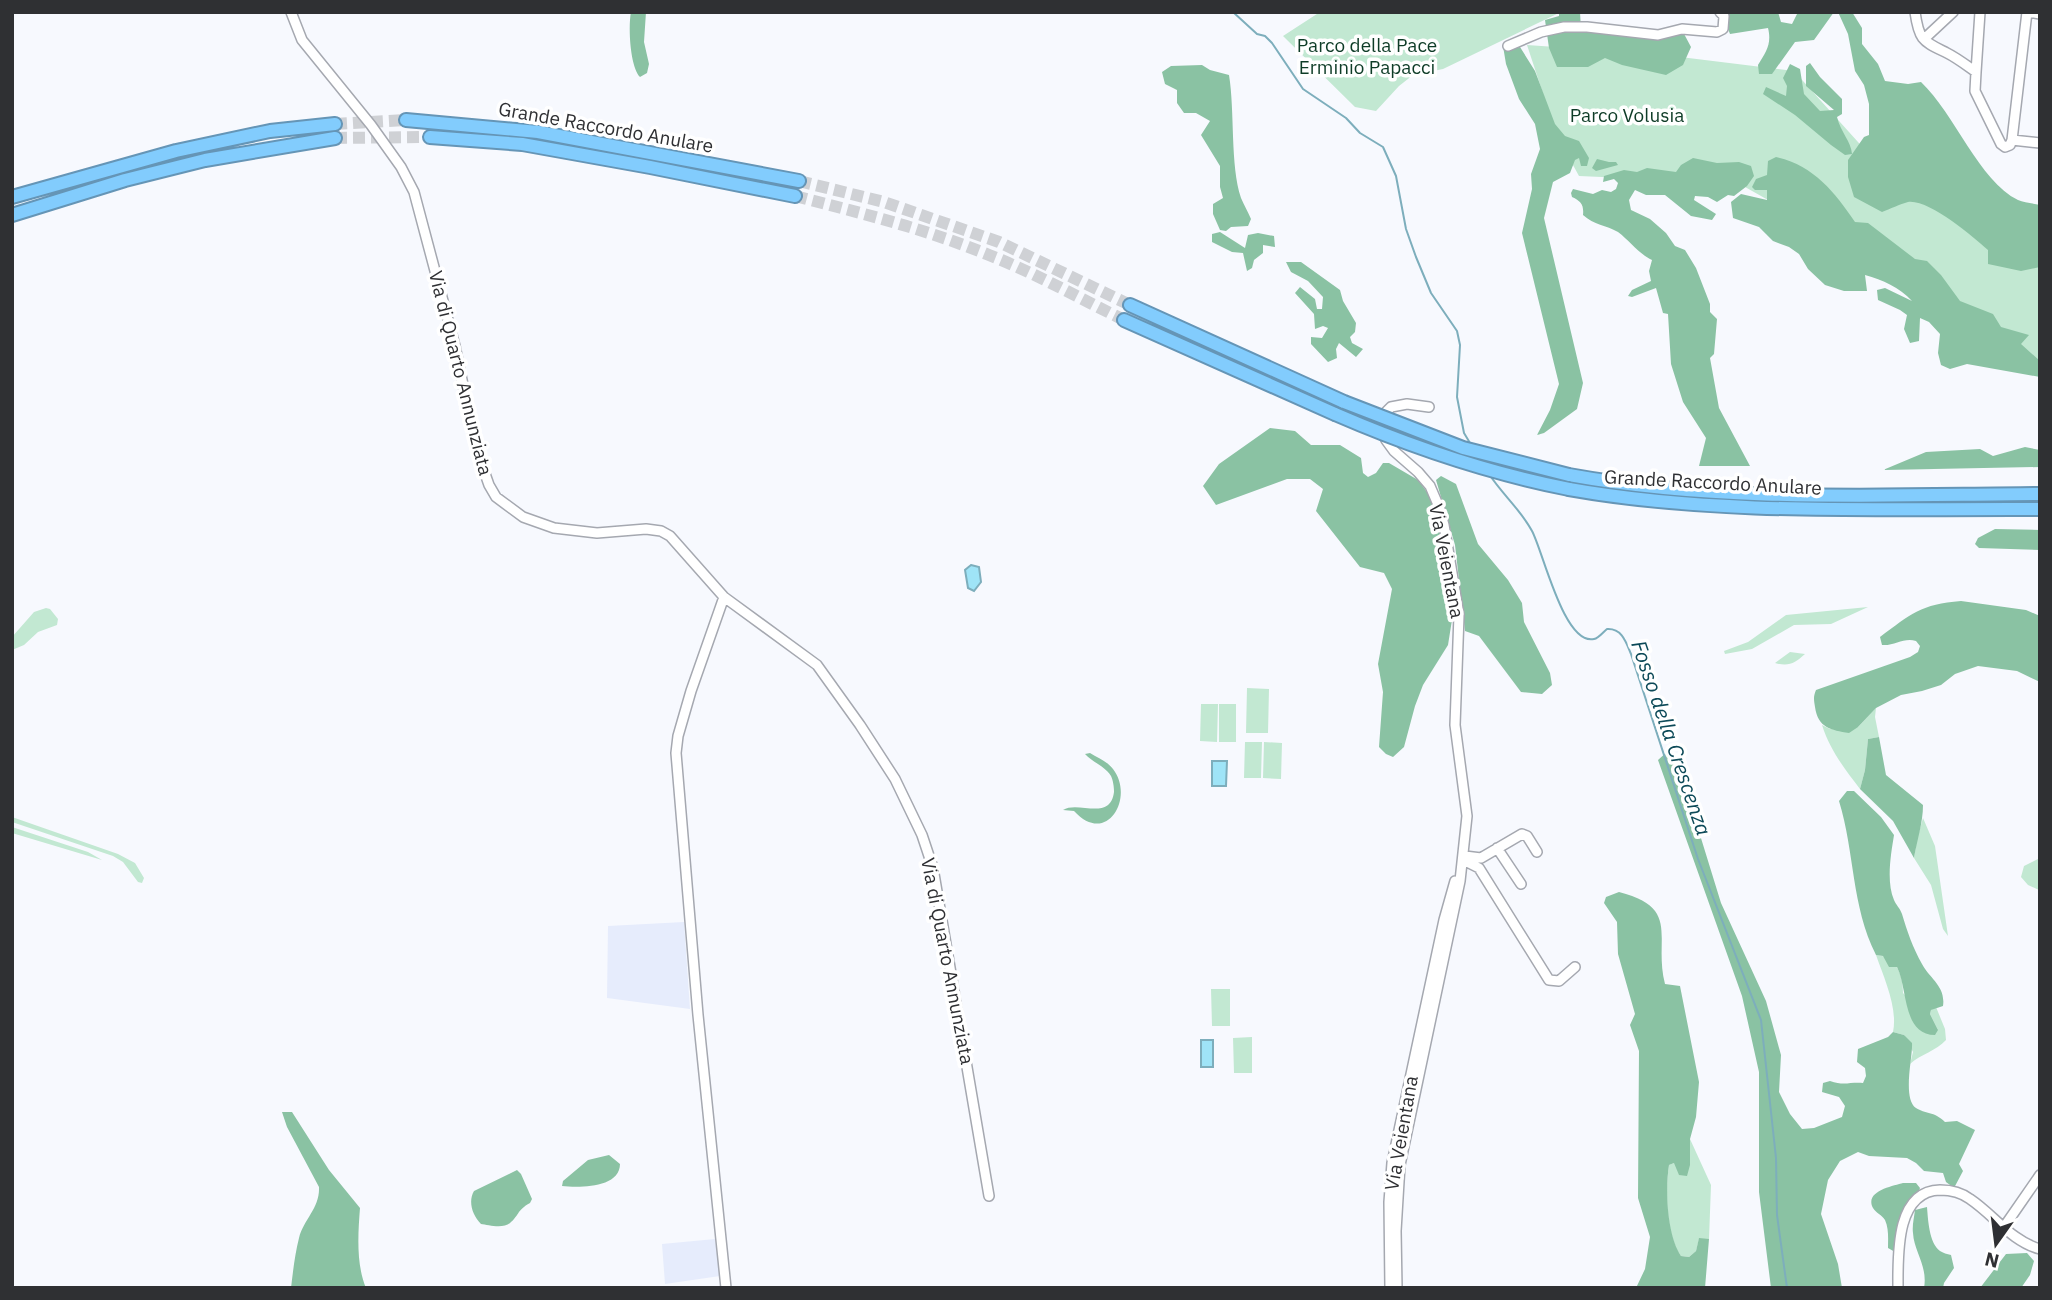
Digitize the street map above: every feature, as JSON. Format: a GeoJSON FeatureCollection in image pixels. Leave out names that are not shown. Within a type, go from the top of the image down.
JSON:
{"type":"FeatureCollection","features":[{"type":"Feature","properties":{"kind":"highway","name":"Grande Raccordo Anulare"},"geometry":{"type":"LineString","coordinates":[[407,120],[538,132],[799,181]]}},
{"type":"Feature","properties":{"kind":"highway"},"geometry":{"type":"LineString","coordinates":[[12,195],[176,150],[270,131],[335,124]]}},
{"type":"Feature","properties":{"kind":"highway","name":"Grande Raccordo Anulare"},"geometry":{"type":"LineString","coordinates":[[430,137],[522,144],[795,196]]}},
{"type":"Feature","properties":{"kind":"highway"},"geometry":{"type":"LineString","coordinates":[[12,215],[125,180],[205,160],[335,138]]}},
{"type":"Feature","properties":{"kind":"highway","name":"Grande Raccordo Anulare"},"geometry":{"type":"LineString","coordinates":[[1130,305],[1344,402],[1463,448],[1569,475],[1659,487],[1752,493],[2040,494]]}},
{"type":"Feature","properties":{"kind":"highway","name":"Grande Raccordo Anulare"},"geometry":{"type":"LineString","coordinates":[[1124,320],[1335,414],[1444,457],[1569,489],[1621,498],[1721,505],[2040,509]]}},
{"type":"Feature","properties":{"kind":"street"},"geometry":{"type":"LineString","coordinates":[[1508,46],[1541,32],[1564,27],[1658,35],[1682,29],[1717,33],[1723,29],[1725,23],[1725,16],[1720,12]]}},
{"type":"Feature","properties":{"kind":"street"},"geometry":{"type":"LineString","coordinates":[[1915,12],[1918,31],[1931,47],[1947,53],[1976,72]]}},
{"type":"Feature","properties":{"kind":"street"},"geometry":{"type":"LineString","coordinates":[[1924,39],[1953,12]]}},
{"type":"Feature","properties":{"kind":"street"},"geometry":{"type":"LineString","coordinates":[[1980,12],[1975,91],[2001,144],[2040,143]]}},
{"type":"Feature","properties":{"kind":"street"},"geometry":{"type":"LineString","coordinates":[[2009,143],[2028,12],[2040,13]]}},
{"type":"Feature","properties":{"kind":"street","name":"Via di Quarto Annunziata"},"geometry":{"type":"LineString","coordinates":[[295,14],[302,40],[372,125],[401,167],[414,192],[455,345],[476,448],[496,497],[523,517],[554,528],[584,532],[637,528],[661,531],[674,540],[724,597],[815,663],[884,761],[922,835],[933,868],[989,1195]]}},
{"type":"Feature","properties":{"kind":"street","name":"Via Veientana"},"geometry":{"type":"LineString","coordinates":[[1390,1288],[1400,1165],[1464,858],[1466,802],[1455,725],[1460,620],[1450,557],[1441,513],[1432,490],[1422,475],[1394,451],[1381,426],[1385,413],[1394,406],[1429,407]]}},
{"type":"Feature","properties":{"kind":"street"},"geometry":{"type":"LineString","coordinates":[[724,597],[691,691],[676,753],[698,1015],[726,1288]]}},
{"type":"Feature","properties":{"kind":"street"},"geometry":{"type":"LineString","coordinates":[[1464,858],[1481,858],[1522,834],[1527,836],[1537,852]]}},
{"type":"Feature","properties":{"kind":"street"},"geometry":{"type":"LineString","coordinates":[[1497,848],[1521,884]]}},
{"type":"Feature","properties":{"kind":"street"},"geometry":{"type":"LineString","coordinates":[[1464,858],[1479,869],[1548,978],[1554,982],[1561,980],[1575,967]]}},
{"type":"Feature","properties":{"kind":"street"},"geometry":{"type":"LineString","coordinates":[[2004,1227],[2040,1175]]}},
{"type":"Feature","properties":{"kind":"street"},"geometry":{"type":"LineString","coordinates":[[1899,1288],[1903,1224],[1907,1211],[1921,1195],[1941,1190],[1962,1194],[1982,1207],[2016,1239],[2040,1249]]}},
{"type":"Feature","properties":{"kind":"street","name":"Via Veientana"},"geometry":{"type":"LineString","coordinates":[[1393,1243],[1397,1288]]}},
{"type":"Feature","properties":{"kind":"shaded area"},"geometry":{"type":"Polygon","coordinates":[[[684,922],[690,1009],[607,998],[608,926],[684,922]]]}},
{"type":"Feature","properties":{"kind":"shaded area"},"geometry":{"type":"Polygon","coordinates":[[[715,1239],[720,1276],[665,1284],[662,1244],[715,1239]]]}},
{"type":"Feature","properties":{"kind":"green space"},"geometry":{"type":"Polygon","coordinates":[[[631,12],[646,12],[644,42],[649,64],[647,73],[640,77],[634,64],[631,46],[631,12]]]}},
{"type":"Feature","properties":{"kind":"green space","name":"Parco della Pace Erminio Papacci"},"geometry":{"type":"Polygon","coordinates":[[[1320,12],[1561,12],[1443,69],[1413,75],[1376,111],[1355,107],[1283,36],[1320,12]]]}},
{"type":"Feature","properties":{"kind":"green space"},"geometry":{"type":"Polygon","coordinates":[[[1559,12],[1580,12],[1581,29],[1683,32],[1691,47],[1683,65],[1666,75],[1622,65],[1605,58],[1588,67],[1557,67],[1549,48],[1545,20],[1559,16],[1559,12]]]}},
{"type":"Feature","properties":{"kind":"green space"},"geometry":{"type":"Polygon","coordinates":[[[1713,12],[1778,12],[1781,22],[1792,24],[1798,12],[1834,12],[1814,40],[1795,42],[1772,74],[1759,74],[1758,65],[1769,43],[1768,28],[1730,34],[1723,16],[1713,12]]]}},
{"type":"Feature","properties":{"kind":"green space"},"geometry":{"type":"Polygon","coordinates":[[[1838,12],[1852,12],[1862,28],[1862,44],[1878,64],[1885,81],[1908,84],[1921,82],[1945,111],[1991,178],[2018,200],[2040,205],[2040,267],[2021,271],[1988,264],[1988,250],[1950,220],[1927,206],[1908,202],[1882,212],[1854,197],[1848,177],[1848,160],[1864,137],[1869,135],[1869,104],[1864,85],[1855,71],[1848,34],[1838,12]]]}},
{"type":"Feature","properties":{"kind":"green space"},"geometry":{"type":"Polygon","coordinates":[[[1511,39],[1520,47],[1535,71],[1555,124],[1565,136],[1579,141],[1589,158],[1587,166],[1581,166],[1579,158],[1575,160],[1570,173],[1553,182],[1544,218],[1583,383],[1577,409],[1544,433],[1537,435],[1559,384],[1522,233],[1532,189],[1531,174],[1540,149],[1535,124],[1519,99],[1506,64],[1503,46],[1511,39]]]}},
{"type":"Feature","properties":{"kind":"green space","name":"Parco Volusia"},"geometry":{"type":"Polygon","coordinates":[[[1527,45],[1656,54],[1794,71],[1867,152],[2040,249],[2040,369],[1882,264],[1738,183],[1579,176],[1557,136],[1527,45]]]}},
{"type":"Feature","properties":{"kind":"green space"},"geometry":{"type":"Polygon","coordinates":[[[1810,63],[1842,99],[1842,114],[1837,117],[1852,154],[1845,155],[1795,115],[1763,94],[1766,87],[1786,96],[1787,86],[1783,78],[1790,64],[1800,69],[1804,94],[1820,111],[1834,110],[1806,86],[1806,66],[1810,63]]]}},
{"type":"Feature","properties":{"kind":"green space"},"geometry":{"type":"Polygon","coordinates":[[[1202,65],[1229,75],[1238,185],[1251,219],[1248,226],[1231,227],[1226,231],[1220,230],[1213,214],[1213,204],[1223,198],[1220,166],[1201,135],[1210,121],[1196,113],[1184,113],[1177,103],[1177,90],[1165,84],[1162,72],[1171,66],[1202,65]]]}},
{"type":"Feature","properties":{"kind":"green space"},"geometry":{"type":"Polygon","coordinates":[[[1776,157],[1801,166],[1822,181],[1855,222],[1868,223],[1915,259],[1927,261],[1960,301],[1993,314],[2001,327],[2029,335],[2021,344],[2040,361],[2040,377],[1967,364],[1950,369],[1941,365],[1938,353],[1940,334],[1929,322],[1920,318],[1919,341],[1910,343],[1904,329],[1907,315],[1878,300],[1877,290],[1885,288],[1912,301],[1902,292],[1865,275],[1867,291],[1844,291],[1825,285],[1808,269],[1799,254],[1773,241],[1759,227],[1733,218],[1731,202],[1741,194],[1767,200],[1767,190],[1755,190],[1752,187],[1756,179],[1767,175],[1768,161],[1776,157]]]}},
{"type":"Feature","properties":{"kind":"green space"},"geometry":{"type":"Polygon","coordinates":[[[1693,158],[1717,163],[1739,162],[1751,166],[1754,176],[1747,186],[1734,196],[1728,195],[1717,202],[1708,197],[1695,196],[1694,200],[1716,214],[1712,220],[1691,216],[1665,195],[1646,195],[1635,190],[1629,200],[1631,210],[1650,219],[1666,233],[1675,246],[1685,250],[1696,268],[1710,304],[1710,312],[1717,319],[1714,354],[1710,358],[1719,408],[1750,466],[1699,466],[1706,438],[1683,402],[1671,364],[1668,314],[1663,313],[1656,288],[1628,296],[1632,290],[1651,281],[1649,271],[1652,260],[1618,232],[1583,215],[1581,204],[1571,193],[1573,189],[1593,194],[1602,190],[1611,192],[1616,189],[1618,183],[1614,179],[1603,182],[1604,176],[1624,170],[1637,172],[1647,168],[1676,172],[1681,165],[1693,158]]]}},
{"type":"Feature","properties":{"kind":"green space"},"geometry":{"type":"Polygon","coordinates":[[[1597,159],[1616,162],[1618,165],[1596,171],[1592,168],[1597,159]]]}},
{"type":"Feature","properties":{"kind":"green space"},"geometry":{"type":"Polygon","coordinates":[[[1220,232],[1245,248],[1248,235],[1258,233],[1274,236],[1275,247],[1263,245],[1263,253],[1247,271],[1243,253],[1232,252],[1212,242],[1212,234],[1220,232]]]}},
{"type":"Feature","properties":{"kind":"green space"},"geometry":{"type":"Polygon","coordinates":[[[1286,262],[1301,262],[1340,290],[1356,323],[1355,332],[1350,337],[1352,343],[1363,349],[1356,357],[1339,343],[1336,349],[1337,358],[1328,362],[1311,344],[1311,337],[1322,338],[1328,328],[1323,326],[1315,329],[1314,314],[1295,293],[1300,287],[1315,299],[1317,309],[1322,309],[1323,297],[1308,281],[1291,272],[1286,262]]]}},
{"type":"Feature","properties":{"kind":"green space"},"geometry":{"type":"Polygon","coordinates":[[[1270,428],[1295,431],[1311,445],[1340,445],[1361,458],[1363,473],[1368,477],[1376,473],[1383,463],[1389,463],[1418,480],[1433,500],[1455,601],[1448,645],[1423,685],[1404,747],[1393,757],[1379,747],[1383,692],[1378,664],[1392,589],[1384,573],[1360,567],[1316,511],[1323,489],[1310,479],[1287,479],[1216,505],[1203,486],[1219,464],[1270,428]]]}},
{"type":"Feature","properties":{"kind":"green space"},"geometry":{"type":"Polygon","coordinates":[[[2025,447],[2040,450],[2040,467],[1883,470],[1926,452],[1980,449],[1993,456],[2025,447]]]}},
{"type":"Feature","properties":{"kind":"green space"},"geometry":{"type":"Polygon","coordinates":[[[1441,476],[1456,484],[1478,544],[1508,580],[1522,603],[1524,622],[1550,673],[1552,685],[1542,694],[1521,692],[1479,636],[1465,631],[1455,545],[1436,480],[1441,476]]]}},
{"type":"Feature","properties":{"kind":"green space"},"geometry":{"type":"Polygon","coordinates":[[[1995,529],[2040,530],[2040,550],[1979,548],[1975,544],[1978,538],[1995,529]]]}},
{"type":"Feature","properties":{"kind":"green space"},"geometry":{"type":"Polygon","coordinates":[[[1961,601],[2026,610],[2040,616],[2040,682],[2017,671],[1978,666],[1955,674],[1941,685],[1901,695],[1876,708],[1849,733],[1822,724],[1815,707],[1816,690],[1910,657],[1918,652],[1920,646],[1916,641],[1882,645],[1880,637],[1926,608],[1961,601]]]}},
{"type":"Feature","properties":{"kind":"green space"},"geometry":{"type":"Polygon","coordinates":[[[1868,607],[1831,624],[1794,625],[1752,649],[1725,654],[1724,651],[1748,642],[1786,615],[1868,607]]]}},
{"type":"Feature","properties":{"kind":"green space"},"geometry":{"type":"Polygon","coordinates":[[[46,608],[58,619],[57,625],[38,632],[24,645],[12,650],[12,637],[34,612],[46,608]]]}},
{"type":"Feature","properties":{"kind":"green space"},"geometry":{"type":"Polygon","coordinates":[[[1790,652],[1805,654],[1792,663],[1775,663],[1790,652]]]}},
{"type":"Feature","properties":{"kind":"green space"},"geometry":{"type":"Polygon","coordinates":[[[1247,688],[1269,689],[1268,733],[1246,733],[1247,688]]]}},
{"type":"Feature","properties":{"kind":"green space"},"geometry":{"type":"Polygon","coordinates":[[[1201,704],[1218,704],[1217,742],[1200,741],[1201,704]]]}},
{"type":"Feature","properties":{"kind":"green space"},"geometry":{"type":"Polygon","coordinates":[[[1219,704],[1236,704],[1236,742],[1219,742],[1219,704]]]}},
{"type":"Feature","properties":{"kind":"green space"},"geometry":{"type":"Polygon","coordinates":[[[1876,708],[1879,737],[1868,739],[1860,789],[1833,751],[1822,725],[1830,729],[1858,727],[1876,708]]]}},
{"type":"Feature","properties":{"kind":"green space"},"geometry":{"type":"Polygon","coordinates":[[[1879,737],[1886,775],[1923,805],[1914,858],[1893,821],[1860,789],[1868,739],[1879,737]]]}},
{"type":"Feature","properties":{"kind":"green space"},"geometry":{"type":"Polygon","coordinates":[[[1245,742],[1262,742],[1261,778],[1244,778],[1245,742]]]}},
{"type":"Feature","properties":{"kind":"green space"},"geometry":{"type":"Polygon","coordinates":[[[1264,742],[1282,743],[1281,779],[1263,778],[1264,742]]]}},
{"type":"Feature","properties":{"kind":"green space"},"geometry":{"type":"Polygon","coordinates":[[[1668,751],[1676,757],[1721,903],[1766,1001],[1781,1055],[1779,1092],[1790,1114],[1802,1129],[1814,1128],[1842,1117],[1845,1106],[1839,1097],[1822,1092],[1823,1083],[1863,1083],[1865,1068],[1857,1062],[1858,1049],[1888,1037],[1893,1032],[1904,1035],[1912,1043],[1909,1087],[1912,1103],[1916,1108],[1945,1122],[1957,1121],[1975,1130],[1959,1164],[1963,1171],[1954,1188],[1946,1182],[1943,1173],[1924,1171],[1907,1158],[1869,1156],[1858,1152],[1840,1161],[1828,1180],[1821,1214],[1838,1264],[1842,1288],[1771,1288],[1759,1192],[1759,1072],[1742,996],[1658,760],[1668,751]]]}},
{"type":"Feature","properties":{"kind":"green space"},"geometry":{"type":"Polygon","coordinates":[[[1090,753],[1113,769],[1121,792],[1114,814],[1107,821],[1097,824],[1086,821],[1074,811],[1063,810],[1077,807],[1100,808],[1111,801],[1114,792],[1111,776],[1085,754],[1090,753]]]}},
{"type":"Feature","properties":{"kind":"green space"},"geometry":{"type":"Polygon","coordinates":[[[1847,791],[1854,791],[1881,817],[1894,835],[1890,868],[1892,893],[1916,952],[1942,993],[1943,1006],[1931,1010],[1930,1014],[1938,1030],[1935,1035],[1924,1033],[1911,1019],[1897,967],[1889,967],[1883,956],[1876,955],[1868,936],[1839,801],[1847,791]]]}},
{"type":"Feature","properties":{"kind":"green space"},"geometry":{"type":"Polygon","coordinates":[[[12,817],[118,854],[135,863],[144,878],[142,883],[138,882],[123,862],[113,856],[12,822],[12,817]]]}},
{"type":"Feature","properties":{"kind":"green space"},"geometry":{"type":"Polygon","coordinates":[[[1923,818],[1935,846],[1948,936],[1943,929],[1931,885],[1914,858],[1923,818]]]}},
{"type":"Feature","properties":{"kind":"green space"},"geometry":{"type":"Polygon","coordinates":[[[12,827],[88,852],[102,860],[12,833],[12,827]]]}},
{"type":"Feature","properties":{"kind":"green space"},"geometry":{"type":"Polygon","coordinates":[[[2040,858],[2039,890],[2028,885],[2021,877],[2024,866],[2040,858]]]}},
{"type":"Feature","properties":{"kind":"green space"},"geometry":{"type":"Polygon","coordinates":[[[1619,892],[1639,899],[1658,916],[1665,984],[1680,986],[1699,1082],[1696,1117],[1690,1139],[1690,1165],[1687,1176],[1679,1175],[1674,1163],[1669,1165],[1668,1212],[1676,1247],[1681,1256],[1689,1257],[1696,1251],[1699,1238],[1709,1239],[1705,1288],[1636,1288],[1645,1269],[1650,1237],[1638,1198],[1639,1051],[1630,1025],[1635,1014],[1618,954],[1617,922],[1604,903],[1606,897],[1619,892]]]}},
{"type":"Feature","properties":{"kind":"green space"},"geometry":{"type":"Polygon","coordinates":[[[1876,955],[1894,963],[1902,980],[1903,993],[1938,1030],[1930,1014],[1936,1007],[1945,1029],[1946,1040],[1910,1064],[1913,1052],[1904,1035],[1893,1032],[1892,1003],[1876,955]]]}},
{"type":"Feature","properties":{"kind":"green space"},"geometry":{"type":"Polygon","coordinates":[[[1211,989],[1230,989],[1230,1026],[1212,1026],[1211,989]]]}},
{"type":"Feature","properties":{"kind":"green space"},"geometry":{"type":"Polygon","coordinates":[[[1252,1037],[1252,1073],[1234,1073],[1233,1038],[1252,1037]]]}},
{"type":"Feature","properties":{"kind":"green space"},"geometry":{"type":"Polygon","coordinates":[[[282,1112],[292,1112],[329,1170],[360,1208],[359,1259],[366,1288],[291,1288],[299,1238],[317,1201],[319,1187],[287,1127],[282,1112]]]}},
{"type":"Feature","properties":{"kind":"green space"},"geometry":{"type":"Polygon","coordinates":[[[1690,1139],[1711,1185],[1709,1239],[1699,1239],[1696,1251],[1689,1257],[1681,1256],[1672,1236],[1667,1187],[1669,1165],[1690,1165],[1690,1139]]]}},
{"type":"Feature","properties":{"kind":"green space"},"geometry":{"type":"Polygon","coordinates":[[[609,1155],[620,1164],[613,1178],[597,1185],[562,1186],[563,1181],[588,1160],[609,1155]]]}},
{"type":"Feature","properties":{"kind":"green space"},"geometry":{"type":"Polygon","coordinates":[[[517,1170],[532,1199],[530,1203],[507,1225],[481,1224],[472,1208],[474,1191],[517,1170]]]}},
{"type":"Feature","properties":{"kind":"green space"},"geometry":{"type":"Polygon","coordinates":[[[1903,1183],[1916,1183],[1920,1188],[1895,1252],[1888,1248],[1885,1220],[1874,1210],[1871,1202],[1872,1197],[1881,1190],[1903,1183]]]}},
{"type":"Feature","properties":{"kind":"green space"},"geometry":{"type":"Polygon","coordinates":[[[1927,1207],[1933,1242],[1940,1251],[1951,1255],[1954,1268],[1943,1288],[1924,1288],[1923,1266],[1914,1240],[1915,1210],[1927,1207]]]}},
{"type":"Feature","properties":{"kind":"green space"},"geometry":{"type":"Polygon","coordinates":[[[2027,1253],[2034,1261],[2030,1275],[2021,1288],[1980,1288],[2006,1254],[2027,1253]]]}},
{"type":"Feature","properties":{"kind":"water"},"geometry":{"type":"Polygon","coordinates":[[[971,565],[979,567],[981,582],[974,591],[968,588],[965,570],[971,565]]]}},
{"type":"Feature","properties":{"kind":"water"},"geometry":{"type":"Polygon","coordinates":[[[1212,761],[1227,761],[1226,786],[1212,786],[1212,761]]]}},
{"type":"Feature","properties":{"kind":"water"},"geometry":{"type":"Polygon","coordinates":[[[1201,1040],[1213,1040],[1213,1067],[1201,1067],[1201,1040]]]}},
{"type":"Feature","properties":{"kind":"waterway","name":"Fosso della Crescenza"},"geometry":{"type":"LineString","coordinates":[[1233,12],[1257,34],[1265,36],[1272,43],[1303,89],[1346,118],[1360,133],[1383,147],[1396,176],[1406,229],[1416,257],[1431,293],[1457,331],[1460,345],[1457,397],[1464,433],[1470,443]]}},
{"type":"Feature","properties":{"kind":"waterway","name":"Fosso della Crescenza"},"geometry":{"type":"LineString","coordinates":[[1489,474],[1532,531],[1556,595],[1573,628],[1583,637],[1594,639],[1607,629],[1612,629],[1623,637],[1631,654],[1698,859],[1761,1020],[1776,1158],[1777,1215],[1787,1288]]}},
{"type":"Feature","properties":{"kind":"tunnel"},"geometry":{"type":"LineString","coordinates":[[335,124],[406,120]]}},
{"type":"Feature","properties":{"kind":"tunnel"},"geometry":{"type":"LineString","coordinates":[[335,138],[430,137]]}},
{"type":"Feature","properties":{"kind":"tunnel"},"geometry":{"type":"LineString","coordinates":[[799,181],[884,202],[999,242],[1130,305]]}},
{"type":"Feature","properties":{"kind":"tunnel"},"geometry":{"type":"LineString","coordinates":[[795,196],[893,222],[965,246],[1023,270],[1124,320]]}}]}
